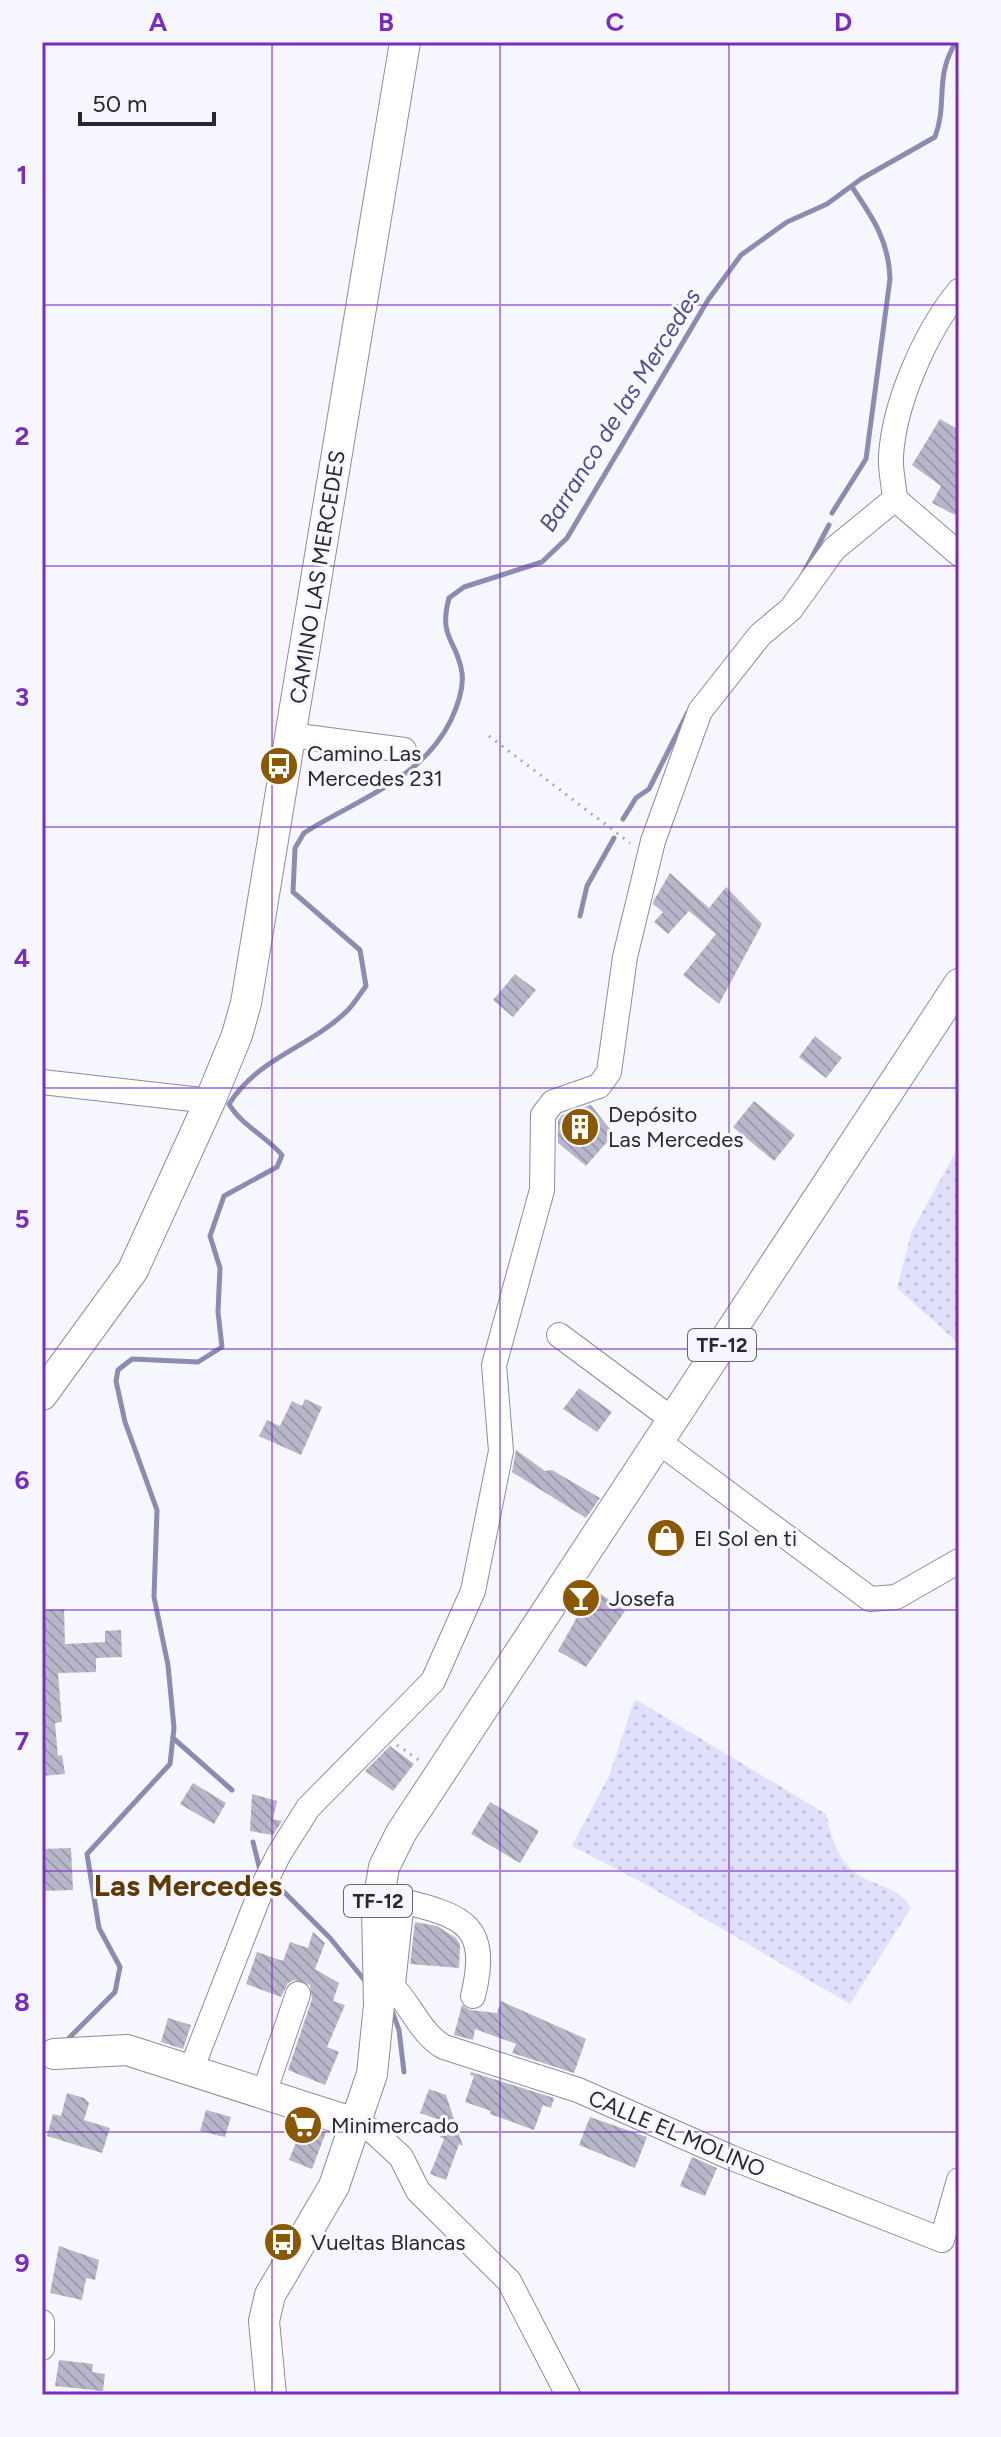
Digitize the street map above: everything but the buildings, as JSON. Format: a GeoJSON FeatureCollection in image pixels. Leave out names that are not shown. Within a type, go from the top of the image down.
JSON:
{"type":"FeatureCollection","features":[{"type":"Feature","properties":{"kind":"main road","name":"CAMINO LAS MERCEDES"},"geometry":{"type":"LineString","coordinates":[[42,1394],[133,1270],[210,1101],[237,1035],[246,1003],[405,42]]}},
{"type":"Feature","properties":{"kind":"main road","name":"TF-12"},"geometry":{"type":"LineString","coordinates":[[271,2395],[264,2321],[270,2295],[334,2186],[358,2124],[372,2074],[379,2005],[385,1980],[377,1909],[384,1867],[401,1833],[959,984]]}},
{"type":"Feature","properties":{"kind":"main road"},"geometry":{"type":"LineString","coordinates":[[47,2060],[121,2049],[358,2124]]}},
{"type":"Feature","properties":{"kind":"street"},"geometry":{"type":"LineString","coordinates":[[959,291],[942,311],[913,366],[891,455],[895,499],[959,554]]}},
{"type":"Feature","properties":{"kind":"street"},"geometry":{"type":"LineString","coordinates":[[191,2070],[279,1854],[308,1808],[433,1681],[473,1591],[501,1451],[494,1365],[542,1190],[543,1115],[553,1102],[599,1086],[609,1072],[625,957],[649,858],[700,711],[760,635],[791,609],[834,549],[895,499]]}},
{"type":"Feature","properties":{"kind":"street"},"geometry":{"type":"LineString","coordinates":[[291,735],[404,750]]}},
{"type":"Feature","properties":{"kind":"street"},"geometry":{"type":"LineString","coordinates":[[42,1082],[210,1101]]}},
{"type":"Feature","properties":{"kind":"street"},"geometry":{"type":"LineString","coordinates":[[559,1335],[666,1431],[870,1599],[896,1597],[959,1561]]}},
{"type":"Feature","properties":{"kind":"street"},"geometry":{"type":"LineString","coordinates":[[385,1980],[402,1901],[439,1910],[463,1920],[477,1938],[480,1966],[473,1996]]}},
{"type":"Feature","properties":{"kind":"street","name":"CALLE EL MOLINO"},"geometry":{"type":"LineString","coordinates":[[385,1980],[433,2041],[444,2047],[578,2090],[732,2158],[942,2240],[959,2180]]}},
{"type":"Feature","properties":{"kind":"street"},"geometry":{"type":"LineString","coordinates":[[264,2093],[298,1994]]}},
{"type":"Feature","properties":{"kind":"street"},"geometry":{"type":"LineString","coordinates":[[358,2124],[374,2132],[401,2157],[418,2191],[509,2281],[568,2395]]}},
{"type":"Feature","properties":{"kind":"street"},"geometry":{"type":"LineString","coordinates":[[42,2322],[42,2348]]}},
{"type":"Feature","properties":{"kind":"path"},"geometry":{"type":"LineString","coordinates":[[489,736],[649,858]]}},
{"type":"Feature","properties":{"kind":"path"},"geometry":{"type":"LineString","coordinates":[[381,1734],[419,1761]]}},
{"type":"Feature","properties":{"kind":"shaded area"},"geometry":{"type":"Polygon","coordinates":[[[959,1146],[959,1344],[897,1288],[912,1231],[959,1146]]]}},
{"type":"Feature","properties":{"kind":"shaded area"},"geometry":{"type":"Polygon","coordinates":[[[635,1699],[826,1814],[835,1844],[847,1865],[860,1876],[899,1894],[911,1908],[850,2004],[647,1885],[572,1846],[609,1776],[635,1699]]]}},
{"type":"Feature","properties":{"kind":"waterway","name":"Barranco de las Mercedes"},"geometry":{"type":"LineString","coordinates":[[69,2038],[115,1992],[120,1967],[99,1928],[87,1854],[170,1764],[174,1728],[168,1665],[154,1597],[157,1510],[125,1422],[116,1381],[118,1370],[132,1359],[198,1362],[222,1347],[218,1312],[220,1268],[210,1236],[224,1196],[277,1167],[282,1155],[240,1118],[229,1104],[255,1074],[332,1024],[347,1011],[366,986],[360,950],[293,892],[295,848],[304,833],[405,774],[438,741],[453,715],[462,685],[460,662],[447,631],[449,598],[464,587],[542,562],[567,538],[708,300],[741,255],[787,222],[827,204],[861,179],[935,137],[941,112],[945,67],[956,42]]}},
{"type":"Feature","properties":{"kind":"waterway"},"geometry":{"type":"LineString","coordinates":[[832,513],[866,459],[890,279],[883,241],[852,187]]}},
{"type":"Feature","properties":{"kind":"waterway"},"geometry":{"type":"LineString","coordinates":[[802,576],[829,525]]}},
{"type":"Feature","properties":{"kind":"waterway"},"geometry":{"type":"LineString","coordinates":[[623,819],[636,798],[649,789],[688,712]]}},
{"type":"Feature","properties":{"kind":"waterway"},"geometry":{"type":"LineString","coordinates":[[580,916],[587,886],[614,838]]}},
{"type":"Feature","properties":{"kind":"waterway"},"geometry":{"type":"LineString","coordinates":[[173,1738],[232,1790]]}},
{"type":"Feature","properties":{"kind":"waterway"},"geometry":{"type":"LineString","coordinates":[[253,1842],[260,1870]]}},
{"type":"Feature","properties":{"kind":"waterway"},"geometry":{"type":"LineString","coordinates":[[277,1885],[330,1938],[366,1982]]}},
{"type":"Feature","properties":{"kind":"waterway"},"geometry":{"type":"LineString","coordinates":[[392,2011],[399,2030],[404,2072]]}},
{"type":"Feature","properties":{"kind":"place","name":"Camino Las Mercedes 231"},"geometry":{"type":"Point","coordinates":[279,766]}},
{"type":"Feature","properties":{"kind":"place","name":"Depósito Las Mercedes"},"geometry":{"type":"Point","coordinates":[580,1127]}},
{"type":"Feature","properties":{"kind":"place","name":"El Sol en ti"},"geometry":{"type":"Point","coordinates":[666,1538]}},
{"type":"Feature","properties":{"kind":"place","name":"Josefa"},"geometry":{"type":"Point","coordinates":[581,1598]}},
{"type":"Feature","properties":{"kind":"place","name":"Minimercado"},"geometry":{"type":"Point","coordinates":[303,2125]}},
{"type":"Feature","properties":{"kind":"place","name":"Vueltas Blancas"},"geometry":{"type":"Point","coordinates":[283,2242]}},
{"type":"Feature","properties":{"kind":"district","name":"Las Mercedes"},"geometry":{"type":"Point","coordinates":[188,1886]}}]}
